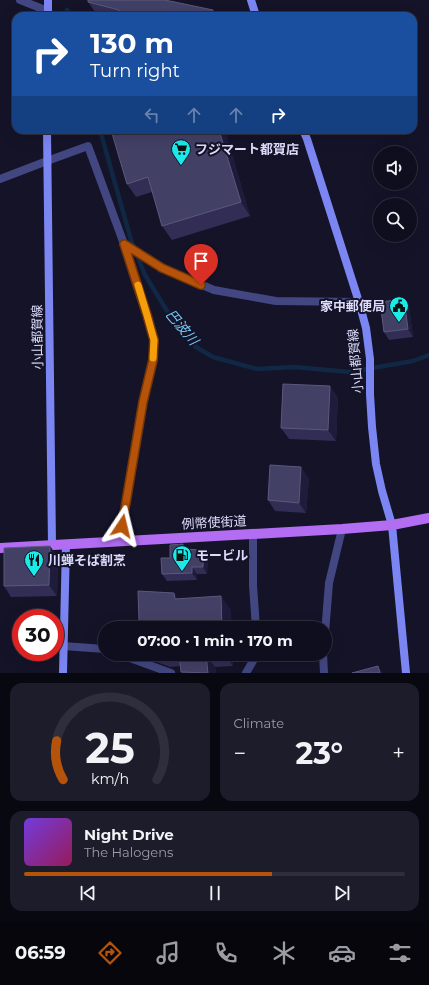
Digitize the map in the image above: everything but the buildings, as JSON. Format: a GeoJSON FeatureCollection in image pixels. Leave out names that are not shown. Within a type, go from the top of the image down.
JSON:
{"type":"FeatureCollection","features":[{"type":"Feature","properties":{"kind":"main road"},"geometry":{"type":"LineString","coordinates":[[48,0],[48,12]]}},
{"type":"Feature","properties":{"kind":"main road"},"geometry":{"type":"LineString","coordinates":[[251,0],[255,12]]}},
{"type":"Feature","properties":{"kind":"main road","name":"小山都賀線"},"geometry":{"type":"LineString","coordinates":[[47,134],[52,545]]}},
{"type":"Feature","properties":{"kind":"main road","name":"小山都賀線"},"geometry":{"type":"LineString","coordinates":[[305,134],[366,328],[370,359],[370,394],[376,464],[392,525],[406,673]]}},
{"type":"Feature","properties":{"kind":"main road","name":"例幣使街道"},"geometry":{"type":"LineString","coordinates":[[0,548],[342,529],[392,525],[429,518]]}},
{"type":"Feature","properties":{"kind":"main road"},"geometry":{"type":"LineString","coordinates":[[64,612],[66,544]]}},
{"type":"Feature","properties":{"kind":"main road"},"geometry":{"type":"LineString","coordinates":[[63,661],[63,673]]}},
{"type":"Feature","properties":{"kind":"street"},"geometry":{"type":"LineString","coordinates":[[20,0],[46,12]]}},
{"type":"Feature","properties":{"kind":"street"},"geometry":{"type":"LineString","coordinates":[[0,179],[88,146],[124,244],[154,340],[153,360],[143,402],[119,541]]}},
{"type":"Feature","properties":{"kind":"street"},"geometry":{"type":"LineString","coordinates":[[124,244],[162,268],[214,290],[276,301],[359,302]]}},
{"type":"Feature","properties":{"kind":"street"},"geometry":{"type":"LineString","coordinates":[[326,621],[329,583],[342,529]]}},
{"type":"Feature","properties":{"kind":"street"},"geometry":{"type":"LineString","coordinates":[[253,533],[253,585],[256,621]]}},
{"type":"Feature","properties":{"kind":"street"},"geometry":{"type":"LineString","coordinates":[[64,646],[98,648]]}},
{"type":"Feature","properties":{"kind":"street"},"geometry":{"type":"LineString","coordinates":[[138,661],[171,673]]}},
{"type":"Feature","properties":{"kind":"street"},"geometry":{"type":"LineString","coordinates":[[246,673],[253,661]]}},
{"type":"Feature","properties":{"kind":"street"},"geometry":{"type":"LineString","coordinates":[[323,661],[324,673]]}},
{"type":"Feature","properties":{"kind":"waterway","name":"巴波川"},"geometry":{"type":"LineString","coordinates":[[101,134],[131,240],[145,275],[175,324],[196,347],[213,357],[257,369],[294,367],[349,372],[413,361],[429,355]]}},
{"type":"Feature","properties":{"kind":"slow traffic"},"geometry":{"type":"LineString","coordinates":[[138,285],[154,340],[153,358]]}},
{"type":"Feature","properties":{"kind":"place","name":"フジマート都賀店"},"geometry":{"type":"Point","coordinates":[181,166]}},
{"type":"Feature","properties":{"kind":"place","name":"家中郵便局"},"geometry":{"type":"Point","coordinates":[399,323]}},
{"type":"Feature","properties":{"kind":"place","name":"モービル"},"geometry":{"type":"Point","coordinates":[182,572]}},
{"type":"Feature","properties":{"kind":"place","name":"川蝉そば割烹"},"geometry":{"type":"Point","coordinates":[34,577]}},
{"type":"Feature","properties":{"kind":"route"},"geometry":{"type":"LineString","coordinates":[[122,526],[143,402],[153,360],[154,340],[124,244],[162,268],[201,285]]}}]}
